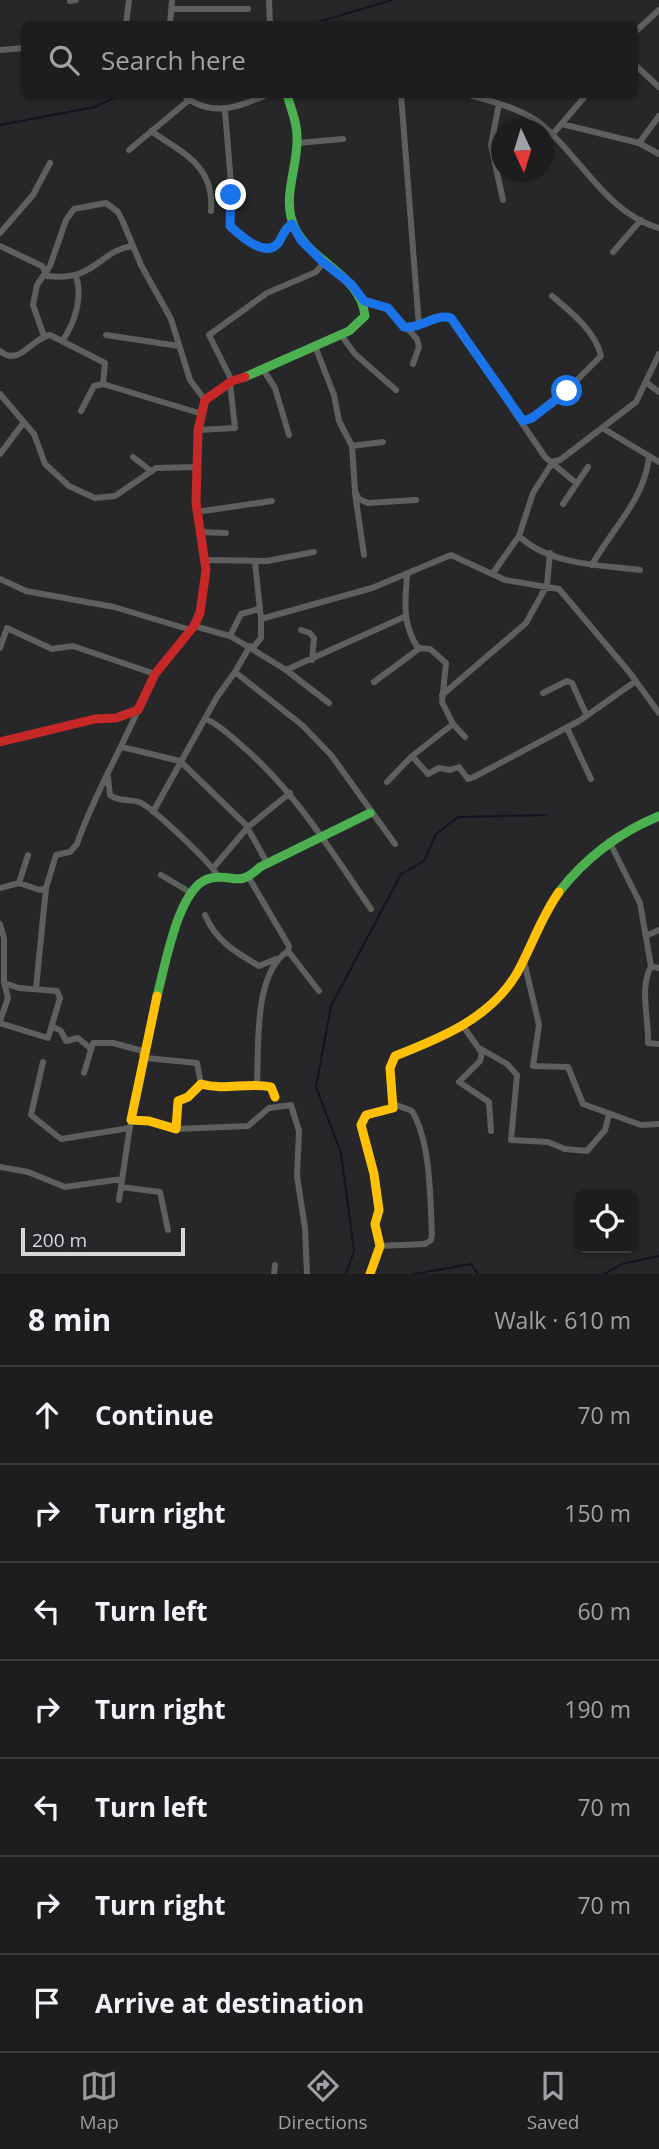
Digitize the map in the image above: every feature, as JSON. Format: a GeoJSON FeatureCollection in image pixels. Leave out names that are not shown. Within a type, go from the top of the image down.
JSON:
{"type":"FeatureCollection","features":[{"type":"Feature","properties":{"kind":"street"},"geometry":{"type":"LineString","coordinates":[[126,21],[129,0]]}},
{"type":"Feature","properties":{"kind":"street"},"geometry":{"type":"LineString","coordinates":[[170,21],[173,0]]}},
{"type":"Feature","properties":{"kind":"street"},"geometry":{"type":"LineString","coordinates":[[270,0],[270,21]]}},
{"type":"Feature","properties":{"kind":"street"},"geometry":{"type":"LineString","coordinates":[[172,9],[248,9]]}},
{"type":"Feature","properties":{"kind":"street"},"geometry":{"type":"LineString","coordinates":[[638,30],[659,10]]}},
{"type":"Feature","properties":{"kind":"street"},"geometry":{"type":"LineString","coordinates":[[0,50],[21,48]]}},
{"type":"Feature","properties":{"kind":"street"},"geometry":{"type":"LineString","coordinates":[[638,67],[659,87]]}},
{"type":"Feature","properties":{"kind":"street"},"geometry":{"type":"LineString","coordinates":[[129,150],[188,100],[201,107],[225,111],[259,98]]}},
{"type":"Feature","properties":{"kind":"street"},"geometry":{"type":"LineString","coordinates":[[36,988],[46,888],[56,855],[74,849],[99,785],[108,776],[155,674],[193,628],[205,585],[205,560],[196,512],[199,413],[205,400],[231,382],[264,371],[341,335],[361,322],[366,311],[364,301],[351,284],[323,263],[301,240],[292,224],[290,196],[297,131],[288,98]]}},
{"type":"Feature","properties":{"kind":"street"},"geometry":{"type":"LineString","coordinates":[[401,98],[419,326]]}},
{"type":"Feature","properties":{"kind":"street"},"geometry":{"type":"LineString","coordinates":[[479,98],[532,119]]}},
{"type":"Feature","properties":{"kind":"street"},"geometry":{"type":"LineString","coordinates":[[554,133],[584,98]]}},
{"type":"Feature","properties":{"kind":"street"},"geometry":{"type":"LineString","coordinates":[[499,104],[491,145],[503,200]]}},
{"type":"Feature","properties":{"kind":"street"},"geometry":{"type":"LineString","coordinates":[[225,111],[231,183],[230,226],[252,243],[267,249],[275,247],[292,224]]}},
{"type":"Feature","properties":{"kind":"street"},"geometry":{"type":"LineString","coordinates":[[639,143],[659,116]]}},
{"type":"Feature","properties":{"kind":"street"},"geometry":{"type":"LineString","coordinates":[[562,124],[639,143],[659,154]]}},
{"type":"Feature","properties":{"kind":"street"},"geometry":{"type":"LineString","coordinates":[[151,131],[199,164],[213,193],[211,211]]}},
{"type":"Feature","properties":{"kind":"street"},"geometry":{"type":"LineString","coordinates":[[554,137],[601,188],[641,220],[659,228]]}},
{"type":"Feature","properties":{"kind":"street"},"geometry":{"type":"LineString","coordinates":[[297,143],[343,139]]}},
{"type":"Feature","properties":{"kind":"street"},"geometry":{"type":"LineString","coordinates":[[0,233],[33,195],[50,163]]}},
{"type":"Feature","properties":{"kind":"street"},"geometry":{"type":"LineString","coordinates":[[44,336],[33,305],[37,285],[55,255],[66,220],[74,209],[106,203],[118,212],[132,246],[167,310],[190,380],[205,400]]}},
{"type":"Feature","properties":{"kind":"street"},"geometry":{"type":"LineString","coordinates":[[613,252],[641,220]]}},
{"type":"Feature","properties":{"kind":"street"},"geometry":{"type":"LineString","coordinates":[[0,246],[42,266],[47,276],[76,276],[132,246]]}},
{"type":"Feature","properties":{"kind":"street"},"geometry":{"type":"LineString","coordinates":[[198,430],[235,428],[231,382],[209,335],[267,293],[316,272],[323,263]]}},
{"type":"Feature","properties":{"kind":"street"},"geometry":{"type":"LineString","coordinates":[[63,340],[73,323],[77,307],[79,284],[76,276]]}},
{"type":"Feature","properties":{"kind":"street"},"geometry":{"type":"LineString","coordinates":[[523,421],[552,404],[601,356],[599,347],[580,322],[552,296]]}},
{"type":"Feature","properties":{"kind":"street"},"geometry":{"type":"LineString","coordinates":[[364,301],[388,308],[417,339],[419,346],[413,364]]}},
{"type":"Feature","properties":{"kind":"street"},"geometry":{"type":"LineString","coordinates":[[407,328],[443,316],[451,318],[552,463],[576,483]]}},
{"type":"Feature","properties":{"kind":"street"},"geometry":{"type":"LineString","coordinates":[[106,335],[179,346]]}},
{"type":"Feature","properties":{"kind":"street"},"geometry":{"type":"LineString","coordinates":[[341,335],[355,354],[396,390]]}},
{"type":"Feature","properties":{"kind":"street"},"geometry":{"type":"LineString","coordinates":[[0,351],[7,357],[16,357],[44,336],[63,340],[105,363],[103,384]]}},
{"type":"Feature","properties":{"kind":"street"},"geometry":{"type":"LineString","coordinates":[[315,346],[334,395],[339,421],[352,446],[364,555]]}},
{"type":"Feature","properties":{"kind":"street"},"geometry":{"type":"LineString","coordinates":[[493,573],[519,536],[533,494],[552,463],[604,429],[636,402],[659,354]]}},
{"type":"Feature","properties":{"kind":"street"},"geometry":{"type":"LineString","coordinates":[[264,371],[275,388],[289,435]]}},
{"type":"Feature","properties":{"kind":"street"},"geometry":{"type":"LineString","coordinates":[[647,383],[659,392]]}},
{"type":"Feature","properties":{"kind":"street"},"geometry":{"type":"LineString","coordinates":[[81,411],[94,386],[103,384],[199,413]]}},
{"type":"Feature","properties":{"kind":"street"},"geometry":{"type":"LineString","coordinates":[[0,394],[34,434],[45,464],[69,486],[95,498],[115,496],[161,467],[198,467]]}},
{"type":"Feature","properties":{"kind":"street"},"geometry":{"type":"LineString","coordinates":[[0,454],[24,422]]}},
{"type":"Feature","properties":{"kind":"street"},"geometry":{"type":"LineString","coordinates":[[604,429],[659,462]]}},
{"type":"Feature","properties":{"kind":"street"},"geometry":{"type":"LineString","coordinates":[[352,446],[383,442]]}},
{"type":"Feature","properties":{"kind":"street"},"geometry":{"type":"LineString","coordinates":[[133,457],[151,471]]}},
{"type":"Feature","properties":{"kind":"street"},"geometry":{"type":"LineString","coordinates":[[592,565],[614,528],[638,499],[649,458]]}},
{"type":"Feature","properties":{"kind":"street"},"geometry":{"type":"LineString","coordinates":[[564,504],[588,467]]}},
{"type":"Feature","properties":{"kind":"street"},"geometry":{"type":"LineString","coordinates":[[355,491],[359,499],[368,503],[416,500]]}},
{"type":"Feature","properties":{"kind":"street"},"geometry":{"type":"LineString","coordinates":[[196,512],[271,501]]}},
{"type":"Feature","properties":{"kind":"street"},"geometry":{"type":"LineString","coordinates":[[199,532],[226,533]]}},
{"type":"Feature","properties":{"kind":"street"},"geometry":{"type":"LineString","coordinates":[[519,536],[529,545],[574,562],[640,570]]}},
{"type":"Feature","properties":{"kind":"street"},"geometry":{"type":"LineString","coordinates":[[205,560],[254,562],[314,552]]}},
{"type":"Feature","properties":{"kind":"street"},"geometry":{"type":"LineString","coordinates":[[442,695],[526,623],[547,584],[550,552]]}},
{"type":"Feature","properties":{"kind":"street"},"geometry":{"type":"LineString","coordinates":[[261,619],[407,576],[451,555],[518,583],[547,584],[565,596],[636,681],[659,713]]}},
{"type":"Feature","properties":{"kind":"street"},"geometry":{"type":"LineString","coordinates":[[153,812],[217,697],[251,647],[261,638],[254,562]]}},
{"type":"Feature","properties":{"kind":"street"},"geometry":{"type":"LineString","coordinates":[[407,576],[404,617],[420,648]]}},
{"type":"Feature","properties":{"kind":"street"},"geometry":{"type":"LineString","coordinates":[[0,579],[26,591],[114,607],[230,636],[286,670],[329,704]]}},
{"type":"Feature","properties":{"kind":"street"},"geometry":{"type":"LineString","coordinates":[[230,636],[241,614],[259,609]]}},
{"type":"Feature","properties":{"kind":"street"},"geometry":{"type":"LineString","coordinates":[[286,670],[404,617]]}},
{"type":"Feature","properties":{"kind":"street"},"geometry":{"type":"LineString","coordinates":[[0,648],[7,628],[52,649],[73,646],[155,674]]}},
{"type":"Feature","properties":{"kind":"street"},"geometry":{"type":"LineString","coordinates":[[301,630],[310,633],[314,638],[312,660]]}},
{"type":"Feature","properties":{"kind":"street"},"geometry":{"type":"LineString","coordinates":[[374,682],[420,648],[430,649],[446,663],[442,695],[453,724],[465,737]]}},
{"type":"Feature","properties":{"kind":"street"},"geometry":{"type":"LineString","coordinates":[[235,672],[302,725],[331,755],[395,845]]}},
{"type":"Feature","properties":{"kind":"street"},"geometry":{"type":"LineString","coordinates":[[543,693],[567,681],[572,683],[586,714]]}},
{"type":"Feature","properties":{"kind":"street"},"geometry":{"type":"LineString","coordinates":[[412,756],[428,774],[439,768],[450,770],[459,767],[468,779],[522,755],[636,681]]}},
{"type":"Feature","properties":{"kind":"street"},"geometry":{"type":"LineString","coordinates":[[0,743],[82,721],[116,718],[138,710]]}},
{"type":"Feature","properties":{"kind":"street"},"geometry":{"type":"LineString","coordinates":[[206,719],[216,724],[261,762],[290,793],[371,909]]}},
{"type":"Feature","properties":{"kind":"street"},"geometry":{"type":"LineString","coordinates":[[387,782],[412,756],[453,724]]}},
{"type":"Feature","properties":{"kind":"street"},"geometry":{"type":"LineString","coordinates":[[567,728],[591,779]]}},
{"type":"Feature","properties":{"kind":"street"},"geometry":{"type":"LineString","coordinates":[[122,747],[180,761],[248,827],[267,863]]}},
{"type":"Feature","properties":{"kind":"street"},"geometry":{"type":"LineString","coordinates":[[108,776],[107,789],[110,795],[119,801],[142,803],[216,872],[232,880],[249,878],[267,863],[370,813]]}},
{"type":"Feature","properties":{"kind":"street"},"geometry":{"type":"LineString","coordinates":[[119,1200],[143,1053],[174,930],[188,891],[216,872],[248,827],[290,793]]}},
{"type":"Feature","properties":{"kind":"street"},"geometry":{"type":"LineString","coordinates":[[370,1274],[380,1246],[375,1224],[379,1210],[374,1174],[361,1125],[364,1117],[391,1110],[394,1104],[390,1068],[395,1056],[463,1026],[504,992],[524,959],[548,907],[609,840],[639,822],[659,816]]}},
{"type":"Feature","properties":{"kind":"street"},"geometry":{"type":"LineString","coordinates":[[609,840],[640,903],[648,935],[651,966],[647,973],[644,1017],[648,1042],[659,1044]]}},
{"type":"Feature","properties":{"kind":"street"},"geometry":{"type":"LineString","coordinates":[[19,883],[27,855]]}},
{"type":"Feature","properties":{"kind":"street"},"geometry":{"type":"LineString","coordinates":[[161,875],[188,891]]}},
{"type":"Feature","properties":{"kind":"street"},"geometry":{"type":"LineString","coordinates":[[249,878],[287,940],[288,951],[319,991]]}},
{"type":"Feature","properties":{"kind":"street"},"geometry":{"type":"LineString","coordinates":[[0,888],[19,883],[40,890],[46,888]]}},
{"type":"Feature","properties":{"kind":"street"},"geometry":{"type":"LineString","coordinates":[[205,915],[213,933],[238,954],[259,966],[288,951]]}},
{"type":"Feature","properties":{"kind":"street"},"geometry":{"type":"LineString","coordinates":[[0,924],[4,938],[2,981],[8,998],[0,1022],[48,1038],[59,993],[2,981]]}},
{"type":"Feature","properties":{"kind":"street"},"geometry":{"type":"LineString","coordinates":[[648,935],[659,930]]}},
{"type":"Feature","properties":{"kind":"street"},"geometry":{"type":"LineString","coordinates":[[257,1084],[260,1012],[276,959]]}},
{"type":"Feature","properties":{"kind":"street"},"geometry":{"type":"LineString","coordinates":[[524,959],[539,1026],[533,1066],[568,1067],[583,1104],[640,1125],[659,1124]]}},
{"type":"Feature","properties":{"kind":"street"},"geometry":{"type":"LineString","coordinates":[[651,966],[659,968]]}},
{"type":"Feature","properties":{"kind":"street"},"geometry":{"type":"LineString","coordinates":[[52,1026],[61,1031],[66,1041],[78,1038],[90,1048]]}},
{"type":"Feature","properties":{"kind":"street"},"geometry":{"type":"LineString","coordinates":[[463,1026],[481,1049],[507,1064],[517,1074],[511,1140],[548,1142],[565,1149],[587,1151],[597,1143],[605,1130],[609,1115]]}},
{"type":"Feature","properties":{"kind":"street"},"geometry":{"type":"LineString","coordinates":[[83,1073],[93,1043],[113,1043],[143,1053],[146,1058],[197,1063],[201,1084]]}},
{"type":"Feature","properties":{"kind":"street"},"geometry":{"type":"LineString","coordinates":[[481,1049],[480,1061],[458,1082],[489,1102],[491,1131]]}},
{"type":"Feature","properties":{"kind":"street"},"geometry":{"type":"LineString","coordinates":[[43,1062],[31,1115],[61,1139],[149,1121],[176,1129],[248,1126],[269,1108],[290,1105],[299,1131],[297,1176],[305,1228],[307,1274]]}},
{"type":"Feature","properties":{"kind":"street"},"geometry":{"type":"LineString","coordinates":[[201,1084],[218,1089],[257,1084],[271,1087],[275,1097]]}},
{"type":"Feature","properties":{"kind":"street"},"geometry":{"type":"LineString","coordinates":[[176,1129],[178,1101],[188,1097],[201,1084]]}},
{"type":"Feature","properties":{"kind":"street"},"geometry":{"type":"LineString","coordinates":[[380,1246],[425,1244],[431,1240],[432,1234],[429,1184],[421,1132],[412,1111],[394,1104]]}},
{"type":"Feature","properties":{"kind":"street"},"geometry":{"type":"LineString","coordinates":[[0,1167],[28,1172],[65,1186],[121,1183],[160,1192],[168,1230]]}},
{"type":"Feature","properties":{"kind":"street"},"geometry":{"type":"LineString","coordinates":[[274,1274],[275,1265]]}},
{"type":"Feature","properties":{"kind":"waterway"},"geometry":{"type":"LineString","coordinates":[[321,21],[392,0]]}},
{"type":"Feature","properties":{"kind":"waterway"},"geometry":{"type":"LineString","coordinates":[[0,125],[95,107],[114,98]]}},
{"type":"Feature","properties":{"kind":"waterway"},"geometry":{"type":"LineString","coordinates":[[346,1274],[354,1251],[341,1153],[316,1087],[331,1006],[401,874],[424,861],[436,834],[458,817],[547,815]]}},
{"type":"Feature","properties":{"kind":"waterway"},"geometry":{"type":"LineString","coordinates":[[604,1274],[622,1264],[659,1256]]}},
{"type":"Feature","properties":{"kind":"waterway"},"geometry":{"type":"LineString","coordinates":[[414,1274],[471,1264],[478,1274]]}},
{"type":"Feature","properties":{"kind":"traffic: fast"},"geometry":{"type":"LineString","coordinates":[[245,377],[349,331],[365,316],[354,289],[311,249],[294,226],[289,205],[297,135],[288,98]]}},
{"type":"Feature","properties":{"kind":"traffic: fast"},"geometry":{"type":"LineString","coordinates":[[157,996],[175,929],[190,895],[200,884],[211,878],[247,877],[260,867],[370,813]]}},
{"type":"Feature","properties":{"kind":"traffic: fast"},"geometry":{"type":"LineString","coordinates":[[559,892],[580,868],[604,847],[659,816]]}},
{"type":"Feature","properties":{"kind":"traffic: slow"},"geometry":{"type":"LineString","coordinates":[[370,1274],[380,1246],[375,1224],[379,1210],[374,1174],[361,1125],[366,1115],[393,1108],[390,1068],[395,1056],[464,1025],[493,1002],[517,973],[559,892]]}},
{"type":"Feature","properties":{"kind":"traffic: slow"},"geometry":{"type":"LineString","coordinates":[[157,996],[131,1120],[149,1121],[176,1129],[178,1101],[188,1097],[201,1084],[219,1087],[271,1087],[275,1097]]}},
{"type":"Feature","properties":{"kind":"traffic: jam"},"geometry":{"type":"LineString","coordinates":[[0,742],[95,719],[116,718],[138,710],[155,674],[194,626],[200,613],[206,570],[196,503],[198,430],[205,400],[232,381],[245,377]]}},
{"type":"Feature","properties":{"kind":"route"},"geometry":{"type":"LineString","coordinates":[[231,195],[230,226],[252,243],[267,249],[275,247],[286,227],[292,224],[301,240],[351,284],[364,301],[381,303],[404,327],[416,327],[443,316],[451,318],[523,421],[532,418],[567,391]]}}]}
